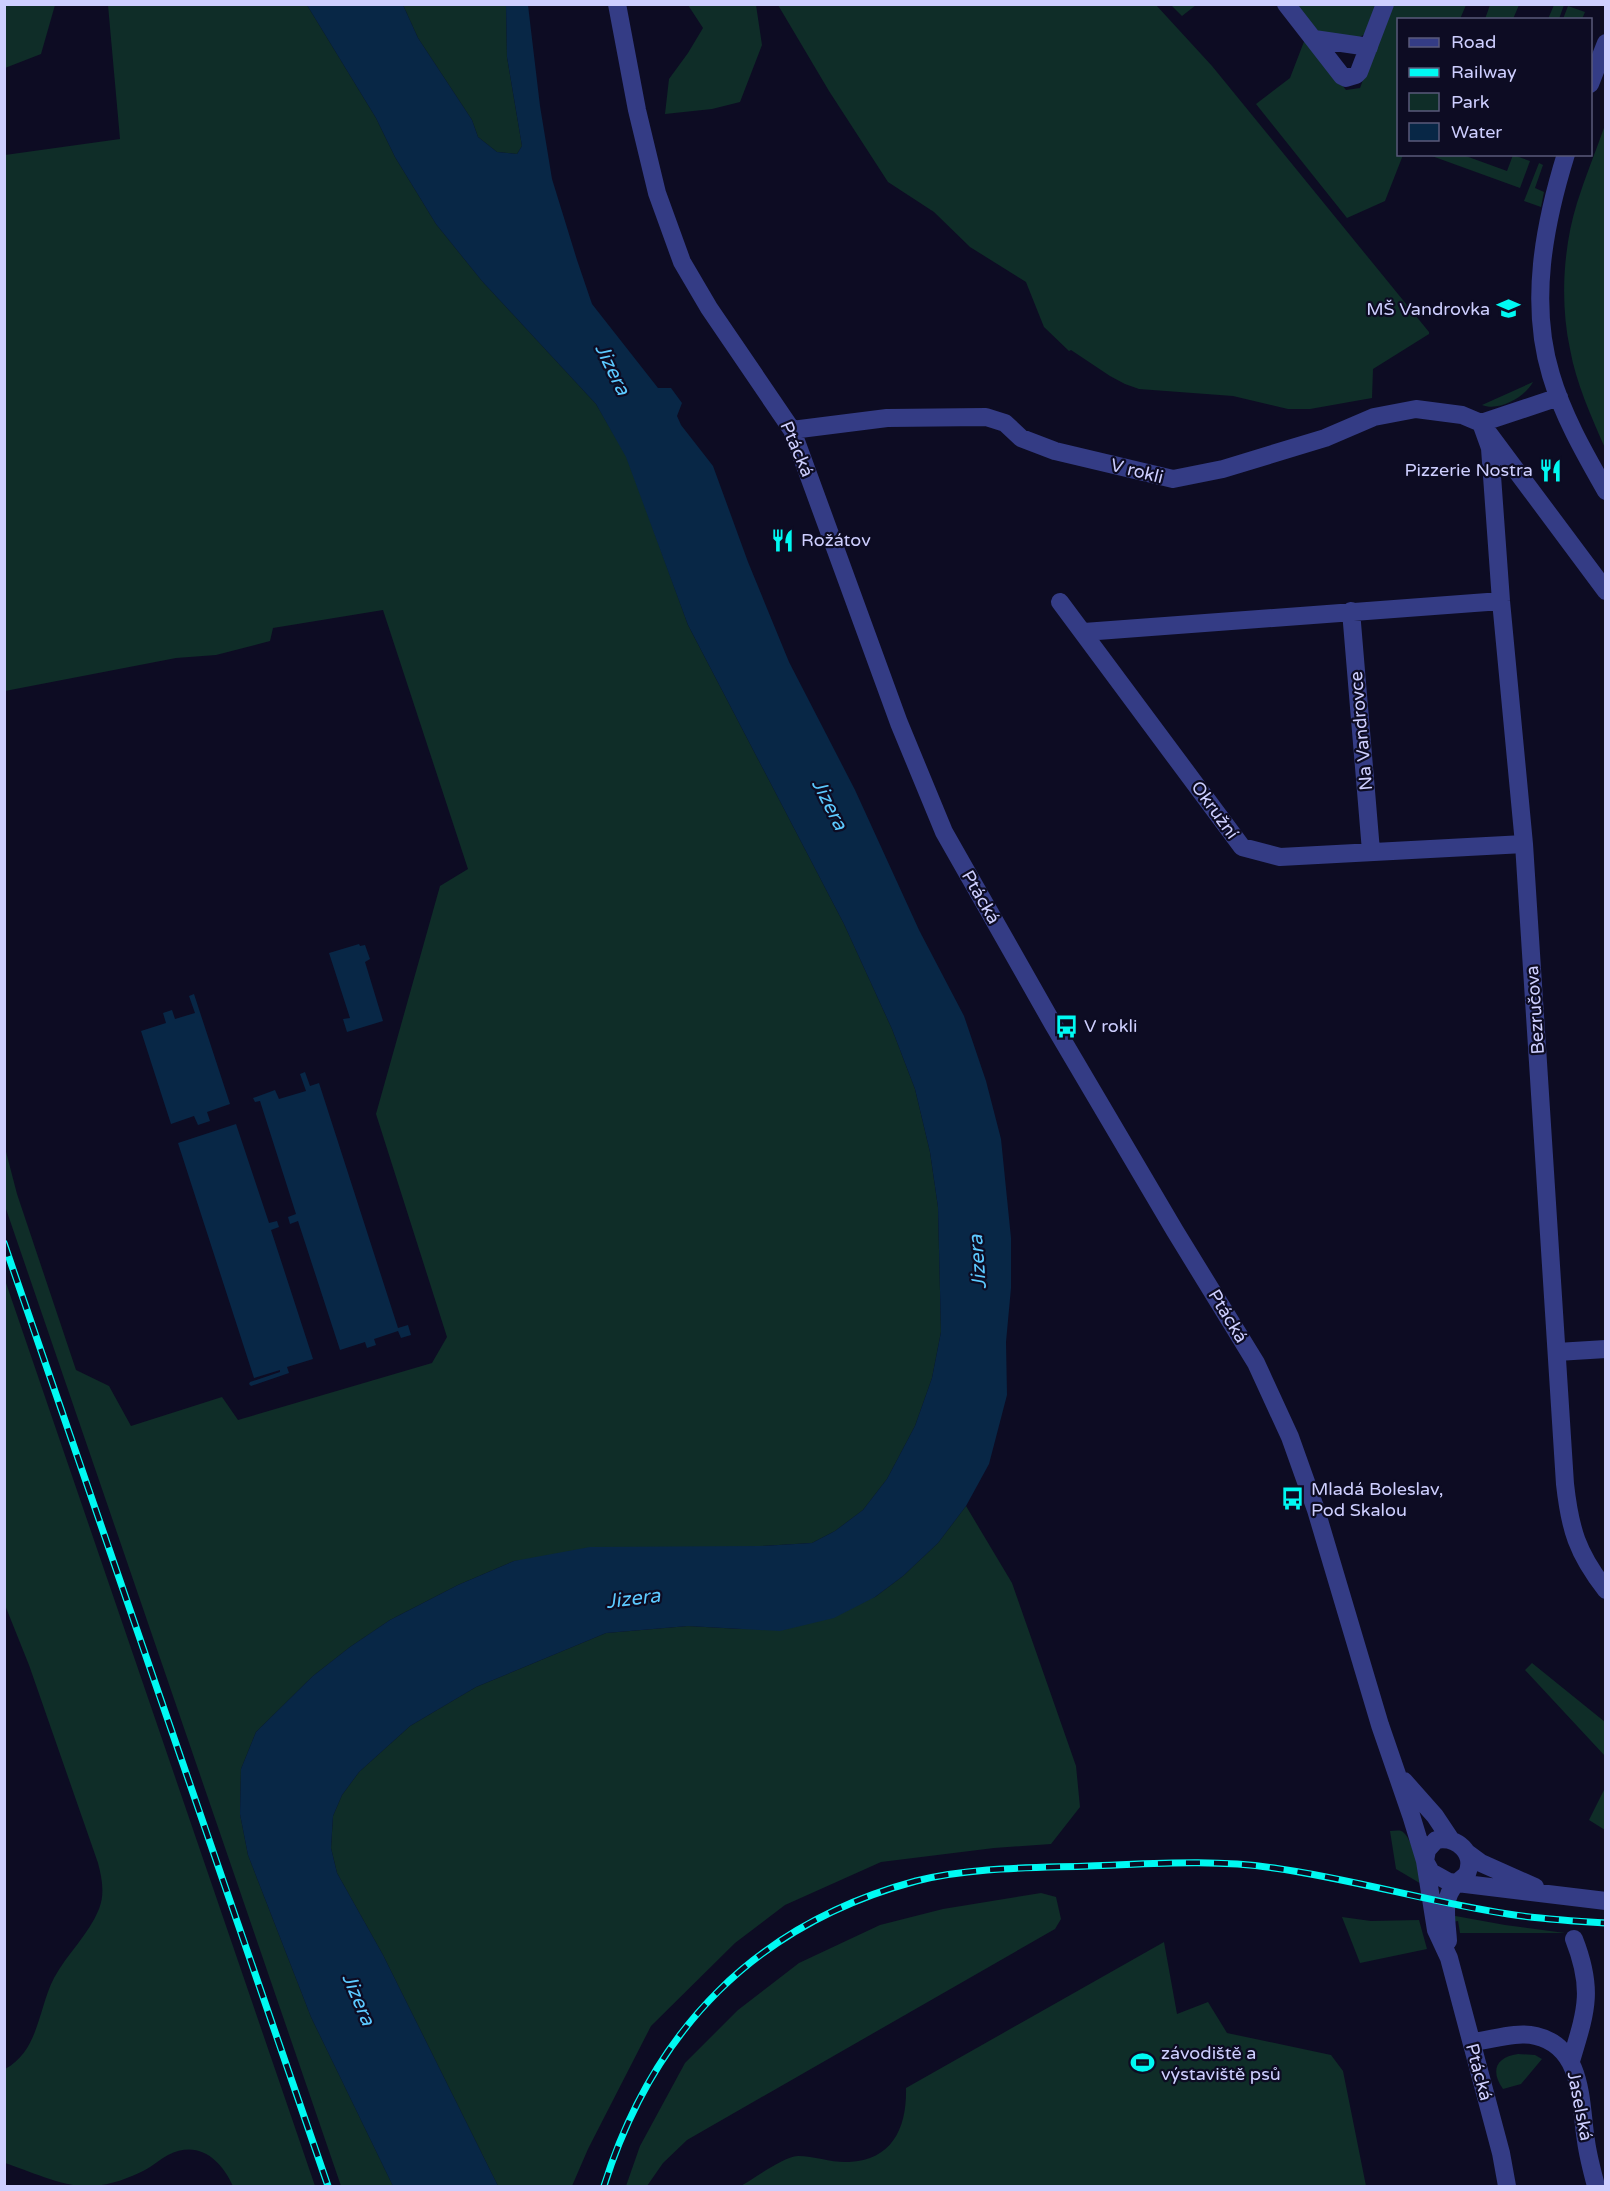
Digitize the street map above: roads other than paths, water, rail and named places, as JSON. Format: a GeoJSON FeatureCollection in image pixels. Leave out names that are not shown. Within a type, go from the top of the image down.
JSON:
{"type":"FeatureCollection","features":[{"type":"Feature","properties":{"kind":"street","name":"Ptácká"},"geometry":{"type":"LineString","coordinates":[[617,4],[637,110],[657,193],[682,262],[709,308],[792,430],[898,723],[944,832],[1059,1034],[1175,1231],[1251,1354],[1282,1418],[1316,1510],[1395,1771],[1425,1861],[1436,1930],[1449,1958],[1501,2153],[1507,2187]]}},
{"type":"Feature","properties":{"kind":"street"},"geometry":{"type":"LineString","coordinates":[[1286,4],[1342,76],[1346,78],[1359,72],[1385,4]]}},
{"type":"Feature","properties":{"kind":"street"},"geometry":{"type":"LineString","coordinates":[[1314,39],[1369,47]]}},
{"type":"Feature","properties":{"kind":"street"},"geometry":{"type":"LineString","coordinates":[[1592,79],[1605,43]]}},
{"type":"Feature","properties":{"kind":"street"},"geometry":{"type":"LineString","coordinates":[[1565,156],[1545,234],[1540,298],[1546,354],[1559,397],[1605,491]]}},
{"type":"Feature","properties":{"kind":"street"},"geometry":{"type":"LineString","coordinates":[[1559,397],[1481,423],[1605,591]]}},
{"type":"Feature","properties":{"kind":"street","name":"V rokli"},"geometry":{"type":"LineString","coordinates":[[792,430],[887,418],[986,417],[1005,423],[1021,438],[1055,451],[1173,479],[1223,469],[1325,438],[1374,417],[1416,410],[1462,415],[1481,423]]}},
{"type":"Feature","properties":{"kind":"street","name":"Bezručova"},"geometry":{"type":"LineString","coordinates":[[1481,423],[1490,448],[1501,601],[1524,844],[1565,1484],[1569,1516],[1577,1545],[1605,1590]]}},
{"type":"Feature","properties":{"kind":"street"},"geometry":{"type":"LineString","coordinates":[[1084,632],[1501,601]]}},
{"type":"Feature","properties":{"kind":"street","name":"Okružní"},"geometry":{"type":"LineString","coordinates":[[1060,602],[1242,847],[1280,857],[1524,844]]}},
{"type":"Feature","properties":{"kind":"street","name":"Na Vandrovce"},"geometry":{"type":"LineString","coordinates":[[1351,611],[1371,851]]}},
{"type":"Feature","properties":{"kind":"street"},"geometry":{"type":"LineString","coordinates":[[1557,1352],[1605,1348]]}},
{"type":"Feature","properties":{"kind":"street","name":"Ptácká"},"geometry":{"type":"LineString","coordinates":[[1395,1771],[1434,1816],[1451,1840]]}},
{"type":"Feature","properties":{"kind":"street"},"geometry":{"type":"LineString","coordinates":[[1425,1861],[1427,1850],[1432,1843],[1442,1839],[1451,1840],[1458,1843],[1481,1863],[1548,1893]]}},
{"type":"Feature","properties":{"kind":"street"},"geometry":{"type":"LineString","coordinates":[[1457,1882],[1469,1871],[1466,1852]]}},
{"type":"Feature","properties":{"kind":"street","name":"Ptácká"},"geometry":{"type":"LineString","coordinates":[[1425,1861],[1431,1872],[1441,1879],[1457,1882],[1450,1891],[1445,1915],[1449,1958]]}},
{"type":"Feature","properties":{"kind":"street"},"geometry":{"type":"LineString","coordinates":[[1457,1882],[1605,1901]]}},
{"type":"Feature","properties":{"kind":"street","name":"Jaselská"},"geometry":{"type":"LineString","coordinates":[[1571,2061],[1588,1994],[1581,1956],[1574,1939]]}},
{"type":"Feature","properties":{"kind":"street","name":"Jaselská"},"geometry":{"type":"LineString","coordinates":[[1472,2042],[1521,2035],[1536,2036],[1558,2047],[1571,2061],[1578,2082],[1586,2141],[1596,2187]]}},
{"type":"Feature","properties":{"kind":"water","name":"Jizera"},"geometry":{"type":"Polygon","coordinates":[[[307,5],[403,5],[418,38],[472,120],[478,137],[497,152],[517,154],[522,146],[507,57],[506,5],[528,5],[540,106],[552,179],[592,304],[658,388],[671,388],[682,403],[677,416],[681,425],[713,466],[748,562],[789,662],[855,790],[919,930],[964,1016],[986,1081],[1001,1139],[1011,1238],[1011,1288],[1006,1342],[1007,1395],[989,1464],[966,1506],[938,1543],[903,1576],[875,1597],[834,1618],[780,1631],[688,1626],[606,1633],[476,1687],[410,1726],[359,1772],[342,1795],[333,1816],[331,1848],[337,1873],[383,1955],[498,2186],[393,2186],[311,2017],[248,1855],[240,1814],[241,1769],[256,1732],[313,1676],[390,1620],[458,1585],[514,1561],[590,1547],[760,1546],[812,1543],[835,1531],[863,1510],[887,1479],[915,1426],[932,1378],[941,1332],[938,1207],[930,1152],[915,1089],[892,1029],[844,924],[688,625],[626,457],[596,404],[482,281],[436,224],[395,157],[376,118],[307,5]]]}},
{"type":"Feature","properties":{"kind":"water"},"geometry":{"type":"Polygon","coordinates":[[[359,944],[360,946],[365,945],[370,959],[365,962],[383,1021],[347,1032],[343,1019],[350,1018],[329,953],[359,944]]]}},
{"type":"Feature","properties":{"kind":"water"},"geometry":{"type":"Polygon","coordinates":[[[194,994],[230,1104],[207,1112],[210,1121],[198,1125],[194,1116],[171,1124],[141,1031],[166,1023],[163,1013],[172,1010],[175,1019],[195,1013],[189,996],[194,994]]]}},
{"type":"Feature","properties":{"kind":"water"},"geometry":{"type":"Polygon","coordinates":[[[305,1072],[310,1086],[319,1083],[398,1328],[408,1325],[411,1335],[401,1338],[398,1331],[374,1339],[376,1345],[367,1348],[365,1342],[340,1350],[298,1221],[290,1224],[288,1217],[296,1214],[260,1101],[255,1102],[253,1098],[275,1090],[279,1099],[306,1091],[300,1074],[305,1072]]]}},
{"type":"Feature","properties":{"kind":"water"},"geometry":{"type":"Polygon","coordinates":[[[236,1124],[269,1223],[277,1221],[279,1227],[271,1230],[313,1359],[287,1367],[289,1373],[251,1386],[250,1382],[280,1372],[280,1370],[254,1378],[178,1143],[236,1124]]]}},
{"type":"Feature","properties":{"kind":"railway"},"geometry":{"type":"LineString","coordinates":[[4,1243],[328,2186]]}},
{"type":"Feature","properties":{"kind":"railway"},"geometry":{"type":"LineString","coordinates":[[604,2186],[625,2130],[651,2079],[682,2032],[718,1991],[760,1955],[807,1925],[859,1900],[916,1881],[937,1876],[1002,1869],[1159,1863],[1251,1865],[1362,1884],[1508,1914],[1606,1923]]}},
{"type":"Feature","properties":{"kind":"place","name":"MŠ Vandrovka"},"geometry":{"type":"Point","coordinates":[1508,309]}},
{"type":"Feature","properties":{"kind":"place","name":"Pizzerie Nostra"},"geometry":{"type":"Point","coordinates":[1551,470]}},
{"type":"Feature","properties":{"kind":"place","name":"Rožátov"},"geometry":{"type":"Point","coordinates":[783,540]}},
{"type":"Feature","properties":{"kind":"place","name":"V rokli"},"geometry":{"type":"Point","coordinates":[1066,1026]}},
{"type":"Feature","properties":{"kind":"place","name":"Mladá Boleslav, Pod Skalou"},"geometry":{"type":"Point","coordinates":[1293,1499]}},
{"type":"Feature","properties":{"kind":"place","name":"závodiště a výstaviště psů"},"geometry":{"type":"Point","coordinates":[1143,2063]}}]}
